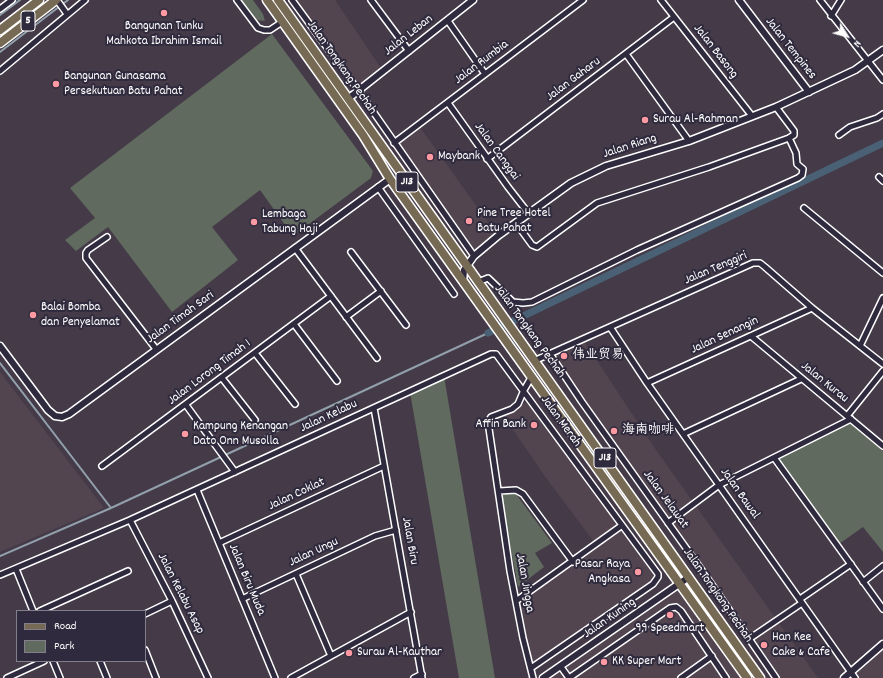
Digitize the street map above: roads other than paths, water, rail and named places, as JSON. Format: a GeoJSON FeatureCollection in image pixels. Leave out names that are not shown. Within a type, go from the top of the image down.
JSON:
{"type":"FeatureCollection","features":[{"type":"Feature","properties":{"kind":"main road","name":"5"},"geometry":{"type":"LineString","coordinates":[[0,30],[39,0]]}},
{"type":"Feature","properties":{"kind":"main road","name":"Jalan Tongkang Pechah"},"geometry":{"type":"LineString","coordinates":[[267,0],[365,138],[390,179],[681,583],[747,678]]}},
{"type":"Feature","properties":{"kind":"main road","name":"Jalan Tongkang Pechah"},"geometry":{"type":"LineString","coordinates":[[278,0],[349,98],[383,149],[492,302],[536,360],[760,678]]}},
{"type":"Feature","properties":{"kind":"main road","name":"5"},"geometry":{"type":"LineString","coordinates":[[0,43],[58,1]]}},
{"type":"Feature","properties":{"kind":"main road"},"geometry":{"type":"LineString","coordinates":[[349,98],[347,105],[364,130],[365,138]]}},
{"type":"Feature","properties":{"kind":"main road"},"geometry":{"type":"LineString","coordinates":[[383,149],[384,158],[392,172],[390,179],[397,180],[407,191],[417,196]]}},
{"type":"Feature","properties":{"kind":"street"},"geometry":{"type":"LineString","coordinates":[[0,9],[12,0]]}},
{"type":"Feature","properties":{"kind":"street"},"geometry":{"type":"LineString","coordinates":[[0,71],[65,12],[85,0]]}},
{"type":"Feature","properties":{"kind":"street"},"geometry":{"type":"LineString","coordinates":[[237,0],[258,28],[270,30],[282,22]]}},
{"type":"Feature","properties":{"kind":"street"},"geometry":{"type":"LineString","coordinates":[[292,0],[358,90],[474,256]]}},
{"type":"Feature","properties":{"kind":"street"},"geometry":{"type":"LineString","coordinates":[[371,0],[408,50]]}},
{"type":"Feature","properties":{"kind":"street","name":"Jalan Leban"},"geometry":{"type":"LineString","coordinates":[[349,98],[473,0]]}},
{"type":"Feature","properties":{"kind":"street","name":"Jalan Rumbia"},"geometry":{"type":"LineString","coordinates":[[394,143],[582,0]]}},
{"type":"Feature","properties":{"kind":"street","name":"Jalan Basong"},"geometry":{"type":"LineString","coordinates":[[661,0],[752,116]]}},
{"type":"Feature","properties":{"kind":"street","name":"Jalan Tempines"},"geometry":{"type":"LineString","coordinates":[[738,0],[809,92]]}},
{"type":"Feature","properties":{"kind":"street"},"geometry":{"type":"LineString","coordinates":[[820,0],[831,16],[883,80]]}},
{"type":"Feature","properties":{"kind":"street"},"geometry":{"type":"LineString","coordinates":[[831,16],[841,0]]}},
{"type":"Feature","properties":{"kind":"street"},"geometry":{"type":"LineString","coordinates":[[58,1],[65,12]]}},
{"type":"Feature","properties":{"kind":"street","name":"Jalan Gaharu"},"geometry":{"type":"LineString","coordinates":[[487,159],[674,18]]}},
{"type":"Feature","properties":{"kind":"street"},"geometry":{"type":"LineString","coordinates":[[448,21],[485,74]]}},
{"type":"Feature","properties":{"kind":"street","name":"Jalan Riang"},"geometry":{"type":"LineString","coordinates":[[466,265],[474,256],[516,223],[571,183],[606,166],[689,141],[776,107],[869,61],[883,50]]}},
{"type":"Feature","properties":{"kind":"street"},"geometry":{"type":"LineString","coordinates":[[626,54],[689,141]]}},
{"type":"Feature","properties":{"kind":"street","name":"Jalan Canggai"},"geometry":{"type":"LineString","coordinates":[[448,103],[487,159],[529,214]]}},
{"type":"Feature","properties":{"kind":"street"},"geometry":{"type":"LineString","coordinates":[[516,223],[536,247],[596,203],[709,167],[789,138],[794,134],[794,131],[776,107]]}},
{"type":"Feature","properties":{"kind":"street"},"geometry":{"type":"LineString","coordinates":[[839,135],[850,127],[877,118],[883,114]]}},
{"type":"Feature","properties":{"kind":"street"},"geometry":{"type":"LineString","coordinates":[[478,282],[488,278],[491,279],[513,302],[523,304],[532,302],[637,250],[798,178],[802,175],[803,169],[798,164],[796,153],[789,138]]}},
{"type":"Feature","properties":{"kind":"street"},"geometry":{"type":"LineString","coordinates":[[879,177],[883,182]]}},
{"type":"Feature","properties":{"kind":"street","name":"Jalan Timah Sari"},"geometry":{"type":"LineString","coordinates":[[0,346],[48,410],[55,416],[62,417],[390,179]]}},
{"type":"Feature","properties":{"kind":"street"},"geometry":{"type":"LineString","coordinates":[[378,187],[454,294]]}},
{"type":"Feature","properties":{"kind":"street"},"geometry":{"type":"LineString","coordinates":[[804,208],[883,273]]}},
{"type":"Feature","properties":{"kind":"street"},"geometry":{"type":"LineString","coordinates":[[106,237],[88,250],[86,253],[86,258],[156,349]]}},
{"type":"Feature","properties":{"kind":"street"},"geometry":{"type":"LineString","coordinates":[[295,248],[377,358]]}},
{"type":"Feature","properties":{"kind":"street"},"geometry":{"type":"LineString","coordinates":[[351,252],[406,325]]}},
{"type":"Feature","properties":{"kind":"street","name":"Jalan Tenggiri"},"geometry":{"type":"LineString","coordinates":[[536,360],[753,263],[766,267],[812,308],[883,364]]}},
{"type":"Feature","properties":{"kind":"street"},"geometry":{"type":"LineString","coordinates":[[463,282],[466,265]]}},
{"type":"Feature","properties":{"kind":"street"},"geometry":{"type":"LineString","coordinates":[[346,317],[381,291]]}},
{"type":"Feature","properties":{"kind":"street","name":"Jalan Lorong Timah 1"},"geometry":{"type":"LineString","coordinates":[[102,466],[331,296]]}},
{"type":"Feature","properties":{"kind":"street"},"geometry":{"type":"LineString","coordinates":[[860,346],[883,298]]}},
{"type":"Feature","properties":{"kind":"street","name":"Jalan Senangin"},"geometry":{"type":"LineString","coordinates":[[647,383],[812,308]]}},
{"type":"Feature","properties":{"kind":"street"},"geometry":{"type":"LineString","coordinates":[[294,324],[337,381]]}},
{"type":"Feature","properties":{"kind":"street","name":"Jalan Bawal"},"geometry":{"type":"LineString","coordinates":[[610,327],[647,383],[853,675]]}},
{"type":"Feature","properties":{"kind":"street","name":"Jalan Kurau"},"geometry":{"type":"LineString","coordinates":[[751,336],[883,446]]}},
{"type":"Feature","properties":{"kind":"street"},"geometry":{"type":"LineString","coordinates":[[255,353],[294,404]]}},
{"type":"Feature","properties":{"kind":"street","name":"Jalan Kelabu"},"geometry":{"type":"LineString","coordinates":[[0,575],[197,490],[491,354],[496,354],[524,390]]}},
{"type":"Feature","properties":{"kind":"street","name":"Jalan Jelawat"},"geometry":{"type":"LineString","coordinates":[[550,354],[582,402],[776,678]]}},
{"type":"Feature","properties":{"kind":"street"},"geometry":{"type":"LineString","coordinates":[[668,523],[719,485],[775,459],[849,418],[883,371]]}},
{"type":"Feature","properties":{"kind":"street"},"geometry":{"type":"LineString","coordinates":[[524,390],[532,376]]}},
{"type":"Feature","properties":{"kind":"street"},"geometry":{"type":"LineString","coordinates":[[222,378],[255,420]]}},
{"type":"Feature","properties":{"kind":"street"},"geometry":{"type":"LineString","coordinates":[[683,434],[801,379]]}},
{"type":"Feature","properties":{"kind":"street","name":"Jalan Jingga"},"geometry":{"type":"LineString","coordinates":[[524,390],[518,404],[512,409],[491,417],[488,422],[516,602],[533,678]]}},
{"type":"Feature","properties":{"kind":"street","name":"Jalan Merah"},"geometry":{"type":"LineString","coordinates":[[524,390],[621,526],[658,574],[656,580],[531,668]]}},
{"type":"Feature","properties":{"kind":"street"},"geometry":{"type":"LineString","coordinates":[[186,405],[235,472]]}},
{"type":"Feature","properties":{"kind":"street","name":"Jalan Biru"},"geometry":{"type":"LineString","coordinates":[[374,408],[422,676]]}},
{"type":"Feature","properties":{"kind":"street"},"geometry":{"type":"LineString","coordinates":[[775,459],[883,609]]}},
{"type":"Feature","properties":{"kind":"street","name":"Jalan Coklat"},"geometry":{"type":"LineString","coordinates":[[219,543],[384,466]]}},
{"type":"Feature","properties":{"kind":"street","name":"Jalan Biru Muda"},"geometry":{"type":"LineString","coordinates":[[197,490],[275,678]]}},
{"type":"Feature","properties":{"kind":"street"},"geometry":{"type":"LineString","coordinates":[[499,491],[516,490],[522,494],[573,562]]}},
{"type":"Feature","properties":{"kind":"street","name":"Jalan Kelabu Asap"},"geometry":{"type":"LineString","coordinates":[[130,520],[172,601],[208,678]]}},
{"type":"Feature","properties":{"kind":"street"},"geometry":{"type":"LineString","coordinates":[[516,602],[621,526]]}},
{"type":"Feature","properties":{"kind":"street","name":"Jalan Ungu"},"geometry":{"type":"LineString","coordinates":[[242,599],[375,536],[396,530]]}},
{"type":"Feature","properties":{"kind":"street"},"geometry":{"type":"LineString","coordinates":[[749,639],[851,564]]}},
{"type":"Feature","properties":{"kind":"street"},"geometry":{"type":"LineString","coordinates":[[863,582],[883,566]]}},
{"type":"Feature","properties":{"kind":"street"},"geometry":{"type":"LineString","coordinates":[[16,568],[33,610]]}},
{"type":"Feature","properties":{"kind":"street"},"geometry":{"type":"LineString","coordinates":[[42,610],[128,571]]}},
{"type":"Feature","properties":{"kind":"street"},"geometry":{"type":"LineString","coordinates":[[296,574],[331,656]]}},
{"type":"Feature","properties":{"kind":"street","name":"Jalan Kuning"},"geometry":{"type":"LineString","coordinates":[[543,678],[689,578]]}},
{"type":"Feature","properties":{"kind":"street"},"geometry":{"type":"LineString","coordinates":[[146,614],[172,601]]}},
{"type":"Feature","properties":{"kind":"street"},"geometry":{"type":"LineString","coordinates":[[561,667],[569,678],[670,608],[676,607],[681,611],[726,678]]}},
{"type":"Feature","properties":{"kind":"street"},"geometry":{"type":"LineString","coordinates":[[291,678],[410,612]]}},
{"type":"Feature","properties":{"kind":"street"},"geometry":{"type":"LineString","coordinates":[[844,678],[853,675],[883,644]]}},
{"type":"Feature","properties":{"kind":"street"},"geometry":{"type":"LineString","coordinates":[[146,653],[156,678]]}},
{"type":"Feature","properties":{"kind":"street"},"geometry":{"type":"LineString","coordinates":[[681,678],[712,656]]}},
{"type":"Feature","properties":{"kind":"street"},"geometry":{"type":"LineString","coordinates":[[7,678],[42,662]]}},
{"type":"Feature","properties":{"kind":"street"},"geometry":{"type":"LineString","coordinates":[[53,662],[60,678]]}},
{"type":"Feature","properties":{"kind":"street"},"geometry":{"type":"LineString","coordinates":[[100,662],[107,678]]}},
{"type":"Feature","properties":{"kind":"street"},"geometry":{"type":"LineString","coordinates":[[414,678],[422,676]]}},
{"type":"Feature","properties":{"kind":"waterway"},"geometry":{"type":"LineString","coordinates":[[0,15],[20,0]]}},
{"type":"Feature","properties":{"kind":"waterway"},"geometry":{"type":"LineString","coordinates":[[0,52],[68,0]]}},
{"type":"Feature","properties":{"kind":"waterway"},"geometry":{"type":"LineString","coordinates":[[488,333],[883,143]]}},
{"type":"Feature","properties":{"kind":"waterway"},"geometry":{"type":"LineString","coordinates":[[0,556],[111,508],[488,333]]}},
{"type":"Feature","properties":{"kind":"waterway"},"geometry":{"type":"LineString","coordinates":[[0,363],[111,508]]}},
{"type":"Feature","properties":{"kind":"place","name":"Bangunan Tunku Mahkota Ibrahim Ismail"},"geometry":{"type":"Point","coordinates":[164,13]}},
{"type":"Feature","properties":{"kind":"place","name":"Bangunan Gunasama Persekutuan Batu Pahat"},"geometry":{"type":"Point","coordinates":[56,84]}},
{"type":"Feature","properties":{"kind":"place","name":"Surau Al-Rahman"},"geometry":{"type":"Point","coordinates":[645,120]}},
{"type":"Feature","properties":{"kind":"place","name":"Maybank"},"geometry":{"type":"Point","coordinates":[430,157]}},
{"type":"Feature","properties":{"kind":"place","name":"Pine Tree Hotel Batu Pahat"},"geometry":{"type":"Point","coordinates":[469,221]}},
{"type":"Feature","properties":{"kind":"place","name":"Lembaga Tabung Haji"},"geometry":{"type":"Point","coordinates":[254,222]}},
{"type":"Feature","properties":{"kind":"place","name":"Balai Bomba dan Penyelamat"},"geometry":{"type":"Point","coordinates":[33,315]}},
{"type":"Feature","properties":{"kind":"place","name":"伟业贸易"},"geometry":{"type":"Point","coordinates":[564,356]}},
{"type":"Feature","properties":{"kind":"place","name":"Affin Bank"},"geometry":{"type":"Point","coordinates":[534,425]}},
{"type":"Feature","properties":{"kind":"place","name":"海南咖啡"},"geometry":{"type":"Point","coordinates":[614,431]}},
{"type":"Feature","properties":{"kind":"place","name":"Kampung Kenangan Dato Onn Musolla"},"geometry":{"type":"Point","coordinates":[185,434]}},
{"type":"Feature","properties":{"kind":"place","name":"Pasar Raya Angkasa"},"geometry":{"type":"Point","coordinates":[638,572]}},
{"type":"Feature","properties":{"kind":"place","name":"99 Speedmart"},"geometry":{"type":"Point","coordinates":[670,615]}},
{"type":"Feature","properties":{"kind":"place","name":"Han Kee Cake & Cafe"},"geometry":{"type":"Point","coordinates":[764,645]}},
{"type":"Feature","properties":{"kind":"place","name":"Surau Al-Kauthar"},"geometry":{"type":"Point","coordinates":[349,653]}},
{"type":"Feature","properties":{"kind":"place","name":"KK Super Mart"},"geometry":{"type":"Point","coordinates":[604,662]}}]}
